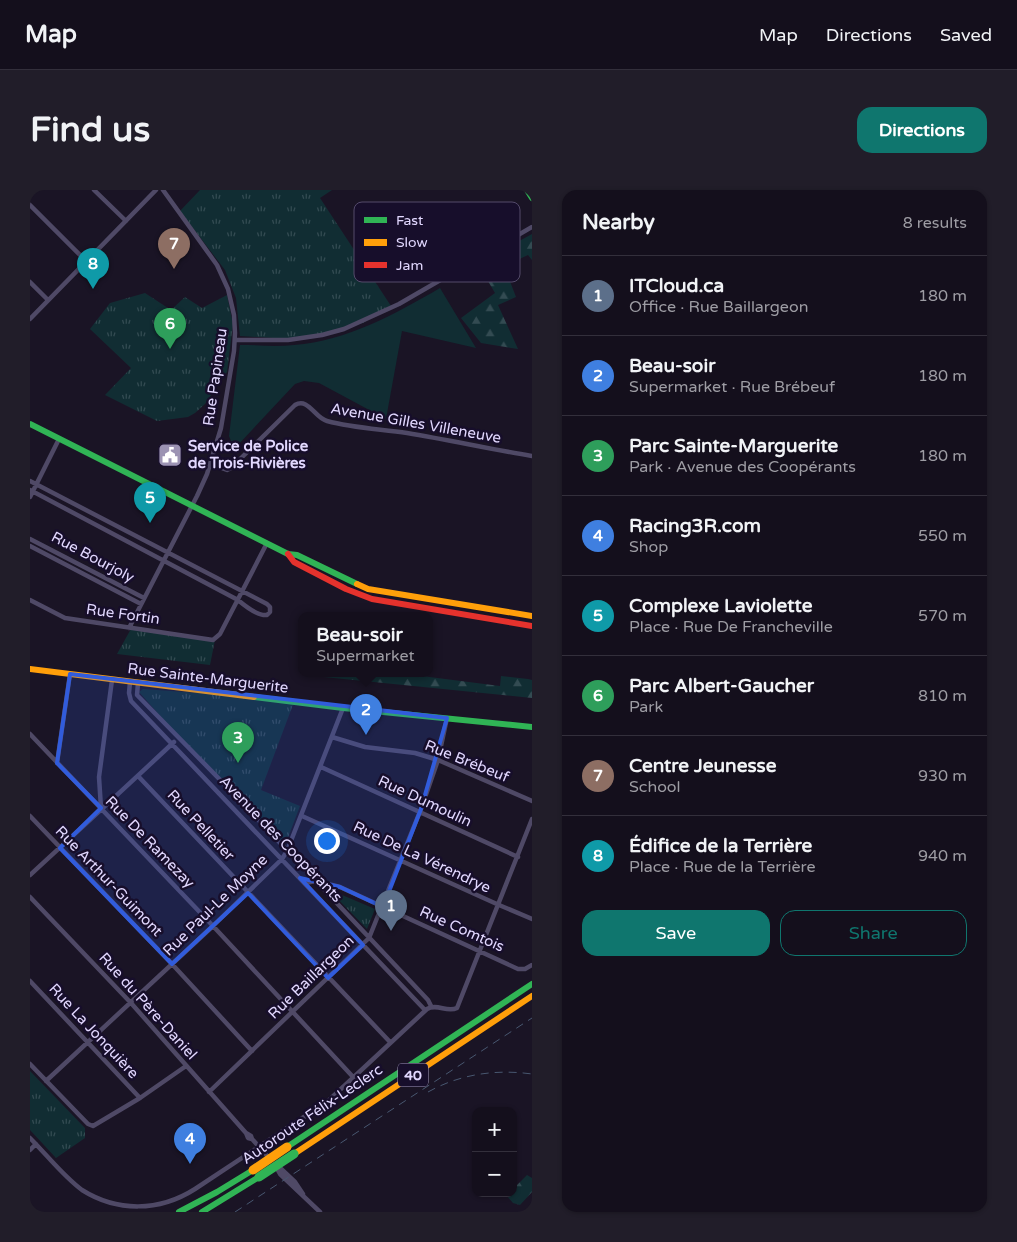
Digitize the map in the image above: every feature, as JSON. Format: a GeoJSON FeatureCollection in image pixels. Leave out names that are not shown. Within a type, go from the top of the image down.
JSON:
{"type":"FeatureCollection","features":[{"type":"Feature","properties":{"kind":"main road"},"geometry":{"type":"LineString","coordinates":[[527,190],[532,198]]}},
{"type":"Feature","properties":{"kind":"main road"},"geometry":{"type":"LineString","coordinates":[[30,424],[267,543],[288,554],[294,562],[346,589],[462,610],[532,626]]}},
{"type":"Feature","properties":{"kind":"main road"},"geometry":{"type":"LineString","coordinates":[[462,610],[532,616]]}},
{"type":"Feature","properties":{"kind":"main road","name":"Rue Sainte-Marguerite"},"geometry":{"type":"LineString","coordinates":[[30,669],[343,708],[532,728]]}},
{"type":"Feature","properties":{"kind":"main road","name":"Autoroute Félix-Leclerc"},"geometry":{"type":"LineString","coordinates":[[179,1212],[253,1170],[532,984]]}},
{"type":"Feature","properties":{"kind":"main road","name":"Autoroute Félix-Leclerc"},"geometry":{"type":"LineString","coordinates":[[202,1212],[260,1177],[532,996]]}},
{"type":"Feature","properties":{"kind":"street"},"geometry":{"type":"LineString","coordinates":[[94,190],[126,221]]}},
{"type":"Feature","properties":{"kind":"street"},"geometry":{"type":"LineString","coordinates":[[30,319],[156,190]]}},
{"type":"Feature","properties":{"kind":"street","name":"Rue Papineau"},"geometry":{"type":"LineString","coordinates":[[129,628],[193,505],[210,464],[222,424],[235,340],[232,302],[222,273],[163,190]]}},
{"type":"Feature","properties":{"kind":"street"},"geometry":{"type":"LineString","coordinates":[[30,205],[86,261]]}},
{"type":"Feature","properties":{"kind":"street"},"geometry":{"type":"LineString","coordinates":[[520,234],[532,227]]}},
{"type":"Feature","properties":{"kind":"street"},"geometry":{"type":"LineString","coordinates":[[30,282],[48,300]]}},
{"type":"Feature","properties":{"kind":"street"},"geometry":{"type":"LineString","coordinates":[[235,340],[288,340],[344,329],[399,304],[437,282]]}},
{"type":"Feature","properties":{"kind":"street","name":"Avenue Gilles Villeneuve"},"geometry":{"type":"LineString","coordinates":[[210,464],[227,470],[231,468],[300,403],[306,404],[319,417],[325,420],[532,456]]}},
{"type":"Feature","properties":{"kind":"street"},"geometry":{"type":"LineString","coordinates":[[30,497],[31,490],[59,439]]}},
{"type":"Feature","properties":{"kind":"street"},"geometry":{"type":"LineString","coordinates":[[30,481],[268,605],[270,612],[262,615],[243,605],[238,600],[31,490]]}},
{"type":"Feature","properties":{"kind":"street","name":"Rue Bourjoly"},"geometry":{"type":"LineString","coordinates":[[30,539],[144,598]]}},
{"type":"Feature","properties":{"kind":"street"},"geometry":{"type":"LineString","coordinates":[[238,600],[267,543]]}},
{"type":"Feature","properties":{"kind":"street","name":"Rue Bourjoly"},"geometry":{"type":"LineString","coordinates":[[30,546],[141,604]]}},
{"type":"Feature","properties":{"kind":"street","name":"Rue Fortin"},"geometry":{"type":"LineString","coordinates":[[30,600],[65,618],[210,640],[216,638],[238,600]]}},
{"type":"Feature","properties":{"kind":"street"},"geometry":{"type":"LineString","coordinates":[[58,762],[70,674]]}},
{"type":"Feature","properties":{"kind":"street"},"geometry":{"type":"LineString","coordinates":[[101,808],[99,777],[112,680]]}},
{"type":"Feature","properties":{"kind":"street","name":"Avenue des Coopérants"},"geometry":{"type":"LineString","coordinates":[[134,682],[137,695],[233,793],[428,1000],[431,1006]]}},
{"type":"Feature","properties":{"kind":"street","name":"Avenue des Coopérants"},"geometry":{"type":"LineString","coordinates":[[134,682],[129,693],[131,701],[425,1010]]}},
{"type":"Feature","properties":{"kind":"street","name":"Rue Paul-Le Moyne"},"geometry":{"type":"LineString","coordinates":[[46,1081],[213,926],[282,859],[302,816],[343,708]]}},
{"type":"Feature","properties":{"kind":"street","name":"Rue Baillargeon"},"geometry":{"type":"LineString","coordinates":[[209,1092],[369,938],[420,813],[438,760],[447,718]]}},
{"type":"Feature","properties":{"kind":"street","name":"Rue De Ramezay"},"geometry":{"type":"LineString","coordinates":[[30,734],[213,926],[354,1078]]}},
{"type":"Feature","properties":{"kind":"street","name":"Rue Brébeuf"},"geometry":{"type":"LineString","coordinates":[[332,737],[365,747],[415,753],[438,760],[532,801]]}},
{"type":"Feature","properties":{"kind":"street"},"geometry":{"type":"LineString","coordinates":[[30,875],[178,738]]}},
{"type":"Feature","properties":{"kind":"street","name":"Rue Dumoulin"},"geometry":{"type":"LineString","coordinates":[[321,767],[518,857]]}},
{"type":"Feature","properties":{"kind":"street","name":"Rue Pelletier"},"geometry":{"type":"LineString","coordinates":[[138,776],[390,1042]]}},
{"type":"Feature","properties":{"kind":"street"},"geometry":{"type":"LineString","coordinates":[[226,800],[233,793]]}},
{"type":"Feature","properties":{"kind":"street","name":"Rue Arthur-Guimont"},"geometry":{"type":"LineString","coordinates":[[30,816],[172,964],[252,1051]]}},
{"type":"Feature","properties":{"kind":"street","name":"Rue De La Vérendrye"},"geometry":{"type":"LineString","coordinates":[[302,816],[532,919]]}},
{"type":"Feature","properties":{"kind":"street"},"geometry":{"type":"LineString","coordinates":[[30,1138],[72,1182],[102,1202],[120,1207],[139,1209],[160,1206],[189,1193],[327,1103],[425,1010],[431,1006],[451,1010],[456,1008],[532,819]]}},
{"type":"Feature","properties":{"kind":"street","name":"Rue Comtois"},"geometry":{"type":"LineString","coordinates":[[305,883],[316,881],[340,887],[518,968],[524,970],[532,966]]}},
{"type":"Feature","properties":{"kind":"street","name":"Rue du Père-Daniel"},"geometry":{"type":"LineString","coordinates":[[30,897],[131,1003],[247,1136],[273,1162],[280,1174],[320,1212]]}},
{"type":"Feature","properties":{"kind":"street","name":"Rue La Jonquière"},"geometry":{"type":"LineString","coordinates":[[30,981],[140,1098]]}},
{"type":"Feature","properties":{"kind":"street"},"geometry":{"type":"LineString","coordinates":[[30,1064],[88,1124],[93,1126],[140,1098],[186,1066]]}},
{"type":"Feature","properties":{"kind":"street"},"geometry":{"type":"LineString","coordinates":[[30,1150],[36,1144]]}},
{"type":"Feature","properties":{"kind":"highlighted area"},"geometry":{"type":"Polygon","coordinates":[[[70,674],[447,718],[421,809],[383,907],[340,887],[300,878],[363,945],[328,978],[248,893],[172,964],[60,848],[101,808],[57,763],[70,674]]]}},
{"type":"Feature","properties":{"kind":"green space"},"geometry":{"type":"Polygon","coordinates":[[[200,190],[332,190],[320,198],[354,250],[354,282],[375,282],[391,306],[363,323],[327,333],[289,339],[240,336],[236,298],[225,270],[180,211],[200,190]]]}},
{"type":"Feature","properties":{"kind":"green space"},"geometry":{"type":"Polygon","coordinates":[[[532,234],[532,260],[528,255],[520,259],[520,241],[532,234]]]}},
{"type":"Feature","properties":{"kind":"green space"},"geometry":{"type":"Polygon","coordinates":[[[489,282],[510,282],[516,297],[498,305],[518,349],[481,343],[461,318],[495,293],[489,282]]]}},
{"type":"Feature","properties":{"kind":"green space"},"geometry":{"type":"Polygon","coordinates":[[[440,288],[476,348],[402,331],[386,419],[319,383],[304,381],[295,384],[237,446],[233,446],[229,436],[240,345],[287,346],[333,338],[370,325],[440,288]]]}},
{"type":"Feature","properties":{"kind":"green space"},"geometry":{"type":"Polygon","coordinates":[[[145,293],[171,310],[185,297],[202,308],[227,295],[233,324],[227,372],[205,404],[188,417],[157,421],[105,395],[131,368],[90,329],[110,303],[145,293]]]}},
{"type":"Feature","properties":{"kind":"green space"},"geometry":{"type":"Polygon","coordinates":[[[132,627],[215,640],[210,665],[117,654],[132,627]]]}},
{"type":"Feature","properties":{"kind":"green space"},"geometry":{"type":"Polygon","coordinates":[[[501,676],[532,680],[532,698],[324,677],[430,677],[500,686],[501,676]]]}},
{"type":"Feature","properties":{"kind":"green space"},"geometry":{"type":"Polygon","coordinates":[[[143,689],[255,697],[294,702],[261,790],[300,806],[284,848],[139,692],[143,689]]]}},
{"type":"Feature","properties":{"kind":"green space"},"geometry":{"type":"Polygon","coordinates":[[[335,892],[375,909],[367,929],[333,894],[335,892]]]}},
{"type":"Feature","properties":{"kind":"green space"},"geometry":{"type":"Polygon","coordinates":[[[30,1071],[85,1128],[85,1138],[56,1158],[30,1130],[30,1071]]]}},
{"type":"Feature","properties":{"kind":"green space"},"geometry":{"type":"Polygon","coordinates":[[[527,1175],[532,1178],[532,1192],[520,1205],[513,1203],[508,1197],[517,1197],[517,1185],[527,1175]]]}},
{"type":"Feature","properties":{"kind":"railway"},"geometry":{"type":"LineString","coordinates":[[235,1212],[532,1018]]}},
{"type":"Feature","properties":{"kind":"railway"},"geometry":{"type":"LineString","coordinates":[[428,1092],[453,1081],[478,1074],[505,1072],[532,1074]]}},
{"type":"Feature","properties":{"kind":"traffic: fast"},"geometry":{"type":"LineString","coordinates":[[527,190],[532,198]]}},
{"type":"Feature","properties":{"kind":"traffic: fast"},"geometry":{"type":"LineString","coordinates":[[30,424],[288,554],[297,555],[357,584]]}},
{"type":"Feature","properties":{"kind":"traffic: fast"},"geometry":{"type":"LineString","coordinates":[[254,697],[532,727]]}},
{"type":"Feature","properties":{"kind":"traffic: fast"},"geometry":{"type":"LineString","coordinates":[[287,1147],[532,984]]}},
{"type":"Feature","properties":{"kind":"traffic: fast"},"geometry":{"type":"LineString","coordinates":[[259,1177],[294,1154]]}},
{"type":"Feature","properties":{"kind":"traffic: fast"},"geometry":{"type":"LineString","coordinates":[[179,1212],[253,1170]]}},
{"type":"Feature","properties":{"kind":"traffic: fast"},"geometry":{"type":"LineString","coordinates":[[202,1212],[259,1177]]}},
{"type":"Feature","properties":{"kind":"traffic: slow"},"geometry":{"type":"LineString","coordinates":[[357,584],[368,589],[532,616]]}},
{"type":"Feature","properties":{"kind":"traffic: slow"},"geometry":{"type":"LineString","coordinates":[[30,669],[254,697]]}},
{"type":"Feature","properties":{"kind":"traffic: slow"},"geometry":{"type":"LineString","coordinates":[[294,1154],[532,996]]}},
{"type":"Feature","properties":{"kind":"traffic: slow"},"geometry":{"type":"LineString","coordinates":[[253,1170],[287,1147]]}},
{"type":"Feature","properties":{"kind":"traffic: jam"},"geometry":{"type":"LineString","coordinates":[[288,554],[294,562],[346,589],[372,599],[532,626]]}},
{"type":"Feature","properties":{"kind":"place","name":"Centre Jeunesse"},"geometry":{"type":"Point","coordinates":[174,269]}},
{"type":"Feature","properties":{"kind":"place","name":"Édifice de la Terrière"},"geometry":{"type":"Point","coordinates":[93,289]}},
{"type":"Feature","properties":{"kind":"place","name":"Parc Albert-Gaucher"},"geometry":{"type":"Point","coordinates":[170,349]}},
{"type":"Feature","properties":{"kind":"place","name":"Service de Police de Trois-Rivières"},"geometry":{"type":"Point","coordinates":[170,455]}},
{"type":"Feature","properties":{"kind":"place","name":"Complexe Laviolette"},"geometry":{"type":"Point","coordinates":[150,523]}},
{"type":"Feature","properties":{"kind":"place","name":"Beau-soir"},"geometry":{"type":"Point","coordinates":[366,735]}},
{"type":"Feature","properties":{"kind":"place","name":"Parc Sainte-Marguerite"},"geometry":{"type":"Point","coordinates":[238,763]}},
{"type":"Feature","properties":{"kind":"place","name":"ITCloud.ca"},"geometry":{"type":"Point","coordinates":[391,931]}},
{"type":"Feature","properties":{"kind":"place","name":"Racing3R.com"},"geometry":{"type":"Point","coordinates":[190,1164]}}]}
